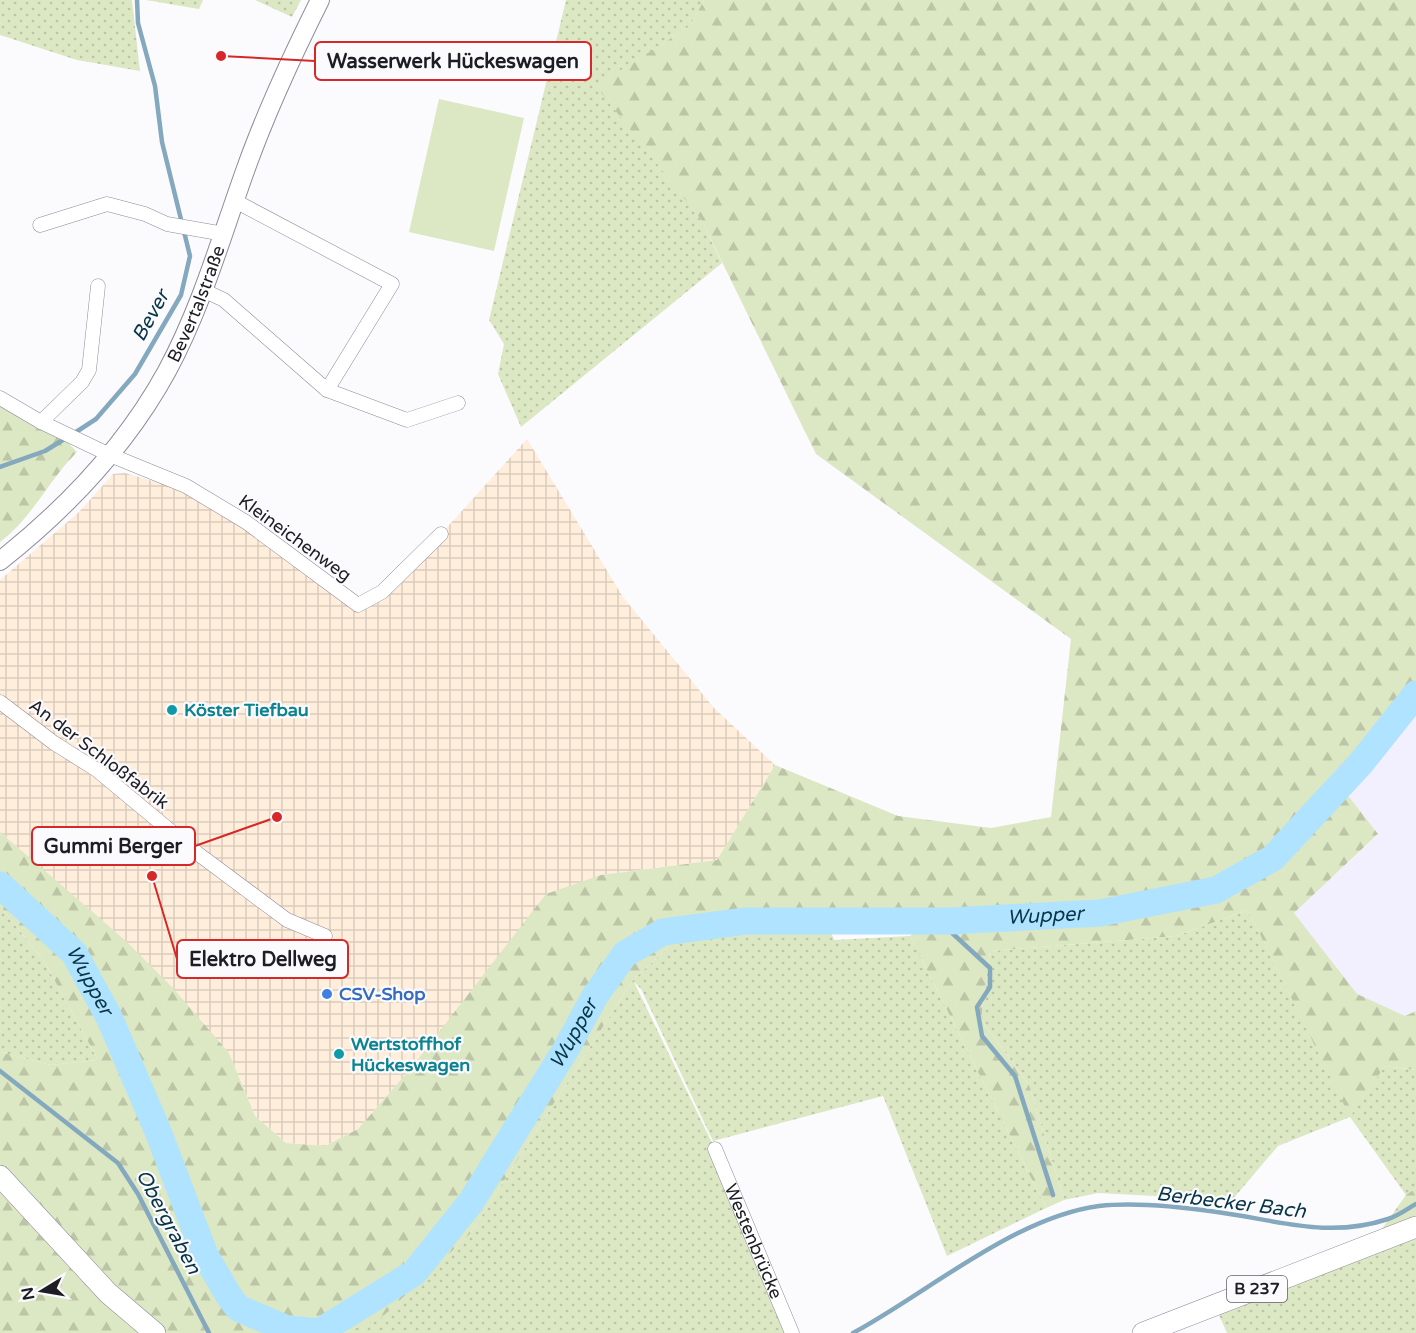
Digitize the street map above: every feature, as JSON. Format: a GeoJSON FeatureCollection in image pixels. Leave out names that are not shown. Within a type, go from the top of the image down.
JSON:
{"type":"FeatureCollection","features":[{"type":"Feature","properties":{"kind":"main road"},"geometry":{"type":"LineString","coordinates":[[0,1176],[108,1293],[154,1333]]}},
{"type":"Feature","properties":{"kind":"main road","name":"B 237"},"geometry":{"type":"LineString","coordinates":[[1143,1333],[1416,1227]]}},
{"type":"Feature","properties":{"kind":"street","name":"Bevertalstraße"},"geometry":{"type":"LineString","coordinates":[[0,561],[66,503],[110,455],[167,372],[203,290],[273,99],[320,0]]}},
{"type":"Feature","properties":{"kind":"street"},"geometry":{"type":"LineString","coordinates":[[235,201],[392,284],[327,390]]}},
{"type":"Feature","properties":{"kind":"street"},"geometry":{"type":"LineString","coordinates":[[40,225],[107,204],[145,214],[167,224],[224,234]]}},
{"type":"Feature","properties":{"kind":"street"},"geometry":{"type":"LineString","coordinates":[[40,422],[82,382],[89,370],[98,286]]}},
{"type":"Feature","properties":{"kind":"street"},"geometry":{"type":"LineString","coordinates":[[203,290],[224,300],[327,390],[407,420],[458,403]]}},
{"type":"Feature","properties":{"kind":"street"},"geometry":{"type":"LineString","coordinates":[[0,398],[40,422],[110,455]]}},
{"type":"Feature","properties":{"kind":"street","name":"Kleineichenweg"},"geometry":{"type":"LineString","coordinates":[[110,455],[186,486],[221,507],[311,568],[358,605],[382,592],[441,534]]}},
{"type":"Feature","properties":{"kind":"street","name":"An der Schloßfabrik"},"geometry":{"type":"LineString","coordinates":[[0,702],[54,743],[96,770],[197,853],[287,920],[325,936]]}},
{"type":"Feature","properties":{"kind":"street","name":"Westenbrücke"},"geometry":{"type":"LineString","coordinates":[[716,1149],[792,1333]]}},
{"type":"Feature","properties":{"kind":"shaded area"},"geometry":{"type":"Polygon","coordinates":[[[527,439],[623,597],[714,708],[775,765],[717,860],[601,875],[411,1068],[358,1129],[325,1146],[286,1143],[255,1116],[229,1053],[45,872],[0,832],[0,580],[79,512],[113,474],[125,473],[156,482],[158,474],[186,486],[358,605],[441,534],[527,439]]]}},
{"type":"Feature","properties":{"kind":"shaded area"},"geometry":{"type":"Polygon","coordinates":[[[1416,690],[1416,1011],[1405,1016],[1357,995],[1294,913],[1378,835],[1335,779],[1387,727],[1416,690]]]}},
{"type":"Feature","properties":{"kind":"green space"},"geometry":{"type":"Polygon","coordinates":[[[0,0],[132,0],[140,71],[77,60],[0,35],[0,0]]]}},
{"type":"Feature","properties":{"kind":"green space"},"geometry":{"type":"Polygon","coordinates":[[[146,0],[203,0],[199,9],[146,0]]]}},
{"type":"Feature","properties":{"kind":"green space"},"geometry":{"type":"Polygon","coordinates":[[[255,0],[301,0],[292,17],[255,0]]]}},
{"type":"Feature","properties":{"kind":"green space"},"geometry":{"type":"Polygon","coordinates":[[[566,0],[704,0],[690,26],[597,86],[702,221],[722,263],[521,427],[498,374],[504,344],[489,320],[566,0]]]}},
{"type":"Feature","properties":{"kind":"green space"},"geometry":{"type":"Polygon","coordinates":[[[704,0],[1416,0],[1416,690],[1387,727],[1335,779],[1378,834],[1294,913],[1357,994],[1405,1016],[1416,1011],[1416,1070],[1385,1066],[1350,1117],[1248,910],[1176,936],[990,951],[981,1020],[1029,1085],[1064,1200],[1046,1208],[910,936],[932,918],[1088,903],[1019,905],[829,927],[678,938],[633,980],[470,1234],[380,1319],[342,1333],[0,1333],[0,1052],[51,1065],[98,1060],[44,961],[0,906],[0,832],[126,941],[172,987],[229,1053],[255,1116],[286,1143],[325,1146],[358,1129],[411,1068],[546,894],[601,875],[717,860],[775,765],[898,816],[991,828],[1051,817],[1071,639],[816,454],[702,221],[596,86],[690,26],[704,0]]]}},
{"type":"Feature","properties":{"kind":"green space"},"geometry":{"type":"Polygon","coordinates":[[[439,99],[524,118],[494,251],[409,232],[439,99]]]}},
{"type":"Feature","properties":{"kind":"green space"},"geometry":{"type":"Polygon","coordinates":[[[0,398],[54,428],[77,452],[22,521],[0,542],[0,398]]]}},
{"type":"Feature","properties":{"kind":"green space"},"geometry":{"type":"Polygon","coordinates":[[[0,906],[44,961],[98,1060],[51,1065],[0,1052],[0,906]]]}},
{"type":"Feature","properties":{"kind":"green space"},"geometry":{"type":"Polygon","coordinates":[[[1248,910],[1350,1116],[1385,1066],[1416,1070],[1416,1188],[1406,1195],[1350,1117],[1278,1146],[1232,1200],[1098,1193],[1064,1200],[1029,1085],[981,1020],[990,951],[1176,936],[1248,910]]]}},
{"type":"Feature","properties":{"kind":"green space"},"geometry":{"type":"Polygon","coordinates":[[[829,927],[834,940],[910,936],[1046,1208],[947,1256],[883,1096],[713,1141],[641,989],[634,982],[715,1149],[787,1333],[342,1333],[380,1318],[470,1234],[633,980],[678,938],[829,927]]]}},
{"type":"Feature","properties":{"kind":"green space"},"geometry":{"type":"Polygon","coordinates":[[[1416,1188],[1416,1227],[1369,1247],[1406,1195],[1416,1188]]]}},
{"type":"Feature","properties":{"kind":"green space"},"geometry":{"type":"Polygon","coordinates":[[[1416,1238],[1416,1333],[1227,1333],[1218,1313],[1416,1238]]]}},
{"type":"Feature","properties":{"kind":"waterway","name":"Bever"},"geometry":{"type":"LineString","coordinates":[[73,434],[96,419],[135,374],[181,295],[190,256],[162,142],[155,86],[138,23],[137,0]]}},
{"type":"Feature","properties":{"kind":"waterway","name":"Bever"},"geometry":{"type":"LineString","coordinates":[[0,467],[45,451],[66,438]]}},
{"type":"Feature","properties":{"kind":"waterway","name":"Wupper"},"geometry":{"type":"LineString","coordinates":[[0,885],[74,953],[109,1017],[157,1129],[205,1255],[229,1296],[238,1308],[287,1329],[319,1332],[414,1273],[471,1202],[566,1049],[595,996],[625,954],[663,932],[746,921],[950,921],[1100,913],[1216,890],[1273,858],[1361,763],[1416,694]]}},
{"type":"Feature","properties":{"kind":"waterway"},"geometry":{"type":"LineString","coordinates":[[950,921],[951,932],[990,968],[990,987],[977,1007],[982,1036],[1015,1076],[1053,1195]]}},
{"type":"Feature","properties":{"kind":"waterway","name":"Obergraben"},"geometry":{"type":"LineString","coordinates":[[0,1071],[118,1163],[138,1194],[209,1333]]}},
{"type":"Feature","properties":{"kind":"waterway","name":"Berbecker Bach"},"geometry":{"type":"LineString","coordinates":[[853,1333],[1004,1240],[1067,1213],[1099,1206],[1158,1206],[1189,1208],[1323,1228],[1366,1225],[1388,1219],[1416,1204]]}},
{"type":"Feature","properties":{"kind":"waterway","name":"Berbecker Bach"},"geometry":{"type":"LineString","coordinates":[[268,1320],[270,1333]]}},
{"type":"Feature","properties":{"kind":"place","name":"Wasserwerk Hückeswagen"},"geometry":{"type":"Point","coordinates":[221,56]}},
{"type":"Feature","properties":{"kind":"place","name":"Köster Tiefbau"},"geometry":{"type":"Point","coordinates":[172,710]}},
{"type":"Feature","properties":{"kind":"place","name":"Gummi Berger"},"geometry":{"type":"Point","coordinates":[277,817]}},
{"type":"Feature","properties":{"kind":"place","name":"Elektro Dellweg"},"geometry":{"type":"Point","coordinates":[152,876]}},
{"type":"Feature","properties":{"kind":"place","name":"CSV-Shop"},"geometry":{"type":"Point","coordinates":[327,994]}},
{"type":"Feature","properties":{"kind":"place","name":"Wertstoffhof Hückeswagen"},"geometry":{"type":"Point","coordinates":[339,1054]}}]}
